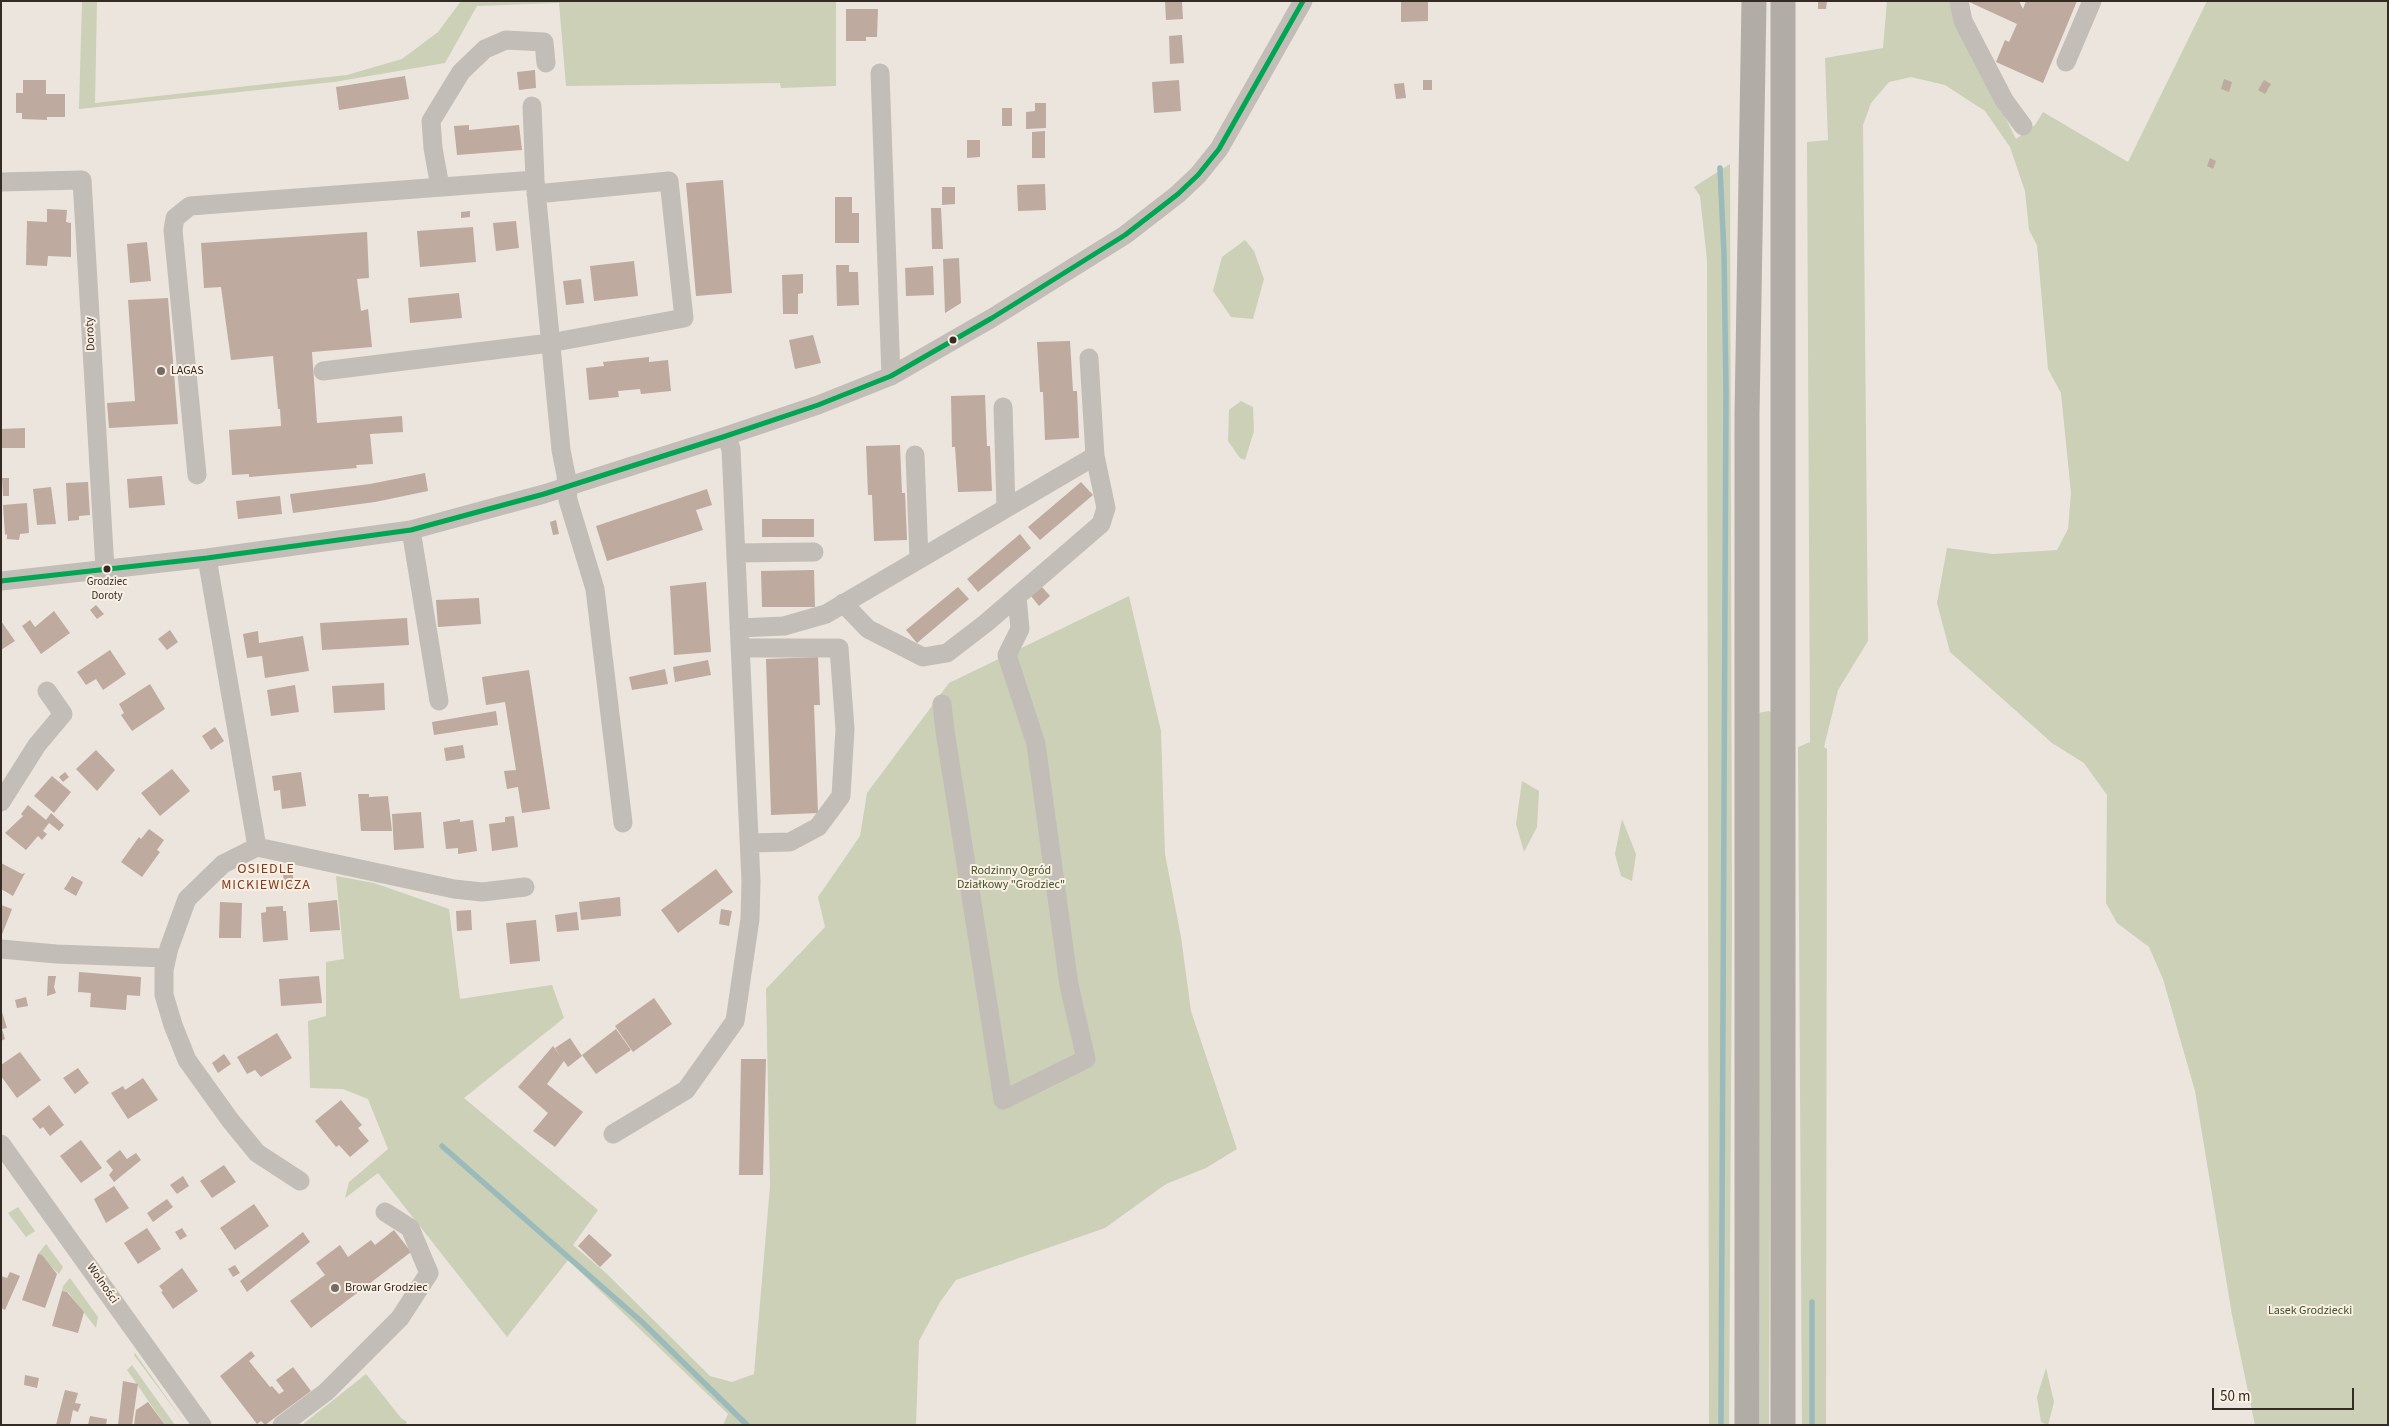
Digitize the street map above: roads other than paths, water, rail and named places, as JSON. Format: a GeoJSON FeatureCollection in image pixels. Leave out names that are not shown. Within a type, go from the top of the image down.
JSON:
{"type":"FeatureCollection","features":[{"type":"Feature","properties":{"kind":"main road"},"geometry":{"type":"LineString","coordinates":[[1747,1425],[1747,415],[1754,1]]}},
{"type":"Feature","properties":{"kind":"main road"},"geometry":{"type":"LineString","coordinates":[[1783,1],[1783,1425]]}},
{"type":"Feature","properties":{"kind":"street"},"geometry":{"type":"LineString","coordinates":[[1,581],[207,558],[411,530],[567,487],[726,436],[818,405],[891,376],[992,318],[1117,240],[1178,194],[1198,175],[1220,149],[1303,1]]}},
{"type":"Feature","properties":{"kind":"street"},"geometry":{"type":"LineString","coordinates":[[1959,1],[1963,21],[2004,100],[2023,126]]}},
{"type":"Feature","properties":{"kind":"street"},"geometry":{"type":"LineString","coordinates":[[2066,62],[2092,1]]}},
{"type":"Feature","properties":{"kind":"street"},"geometry":{"type":"LineString","coordinates":[[440,187],[433,148],[431,121],[462,72],[485,49],[506,40],[544,42],[546,63]]}},
{"type":"Feature","properties":{"kind":"street"},"geometry":{"type":"LineString","coordinates":[[880,73],[891,376]]}},
{"type":"Feature","properties":{"kind":"street"},"geometry":{"type":"LineString","coordinates":[[532,106],[536,187],[561,450],[571,511],[595,589],[622,823]]}},
{"type":"Feature","properties":{"kind":"street","name":"Doroty"},"geometry":{"type":"LineString","coordinates":[[1,182],[82,180],[105,569]]}},
{"type":"Feature","properties":{"kind":"street"},"geometry":{"type":"LineString","coordinates":[[197,474],[173,230],[175,218],[190,206],[440,187],[536,187],[669,180],[684,318],[550,343],[323,371]]}},
{"type":"Feature","properties":{"kind":"street"},"geometry":{"type":"LineString","coordinates":[[843,603],[868,630],[923,656],[948,653],[1017,597],[1101,524],[1106,508],[1096,456],[1089,358]]}},
{"type":"Feature","properties":{"kind":"street"},"geometry":{"type":"LineString","coordinates":[[1004,407],[1006,508]]}},
{"type":"Feature","properties":{"kind":"street"},"geometry":{"type":"LineString","coordinates":[[613,1134],[686,1090],[735,1020],[750,919],[750,843],[731,449],[726,436]]}},
{"type":"Feature","properties":{"kind":"street"},"geometry":{"type":"LineString","coordinates":[[915,455],[919,558]]}},
{"type":"Feature","properties":{"kind":"street"},"geometry":{"type":"LineString","coordinates":[[739,628],[784,626],[826,614],[1096,456]]}},
{"type":"Feature","properties":{"kind":"street"},"geometry":{"type":"LineString","coordinates":[[411,530],[440,701]]}},
{"type":"Feature","properties":{"kind":"street"},"geometry":{"type":"LineString","coordinates":[[736,553],[814,552]]}},
{"type":"Feature","properties":{"kind":"street"},"geometry":{"type":"LineString","coordinates":[[207,558],[258,847]]}},
{"type":"Feature","properties":{"kind":"street"},"geometry":{"type":"LineString","coordinates":[[942,704],[1003,1100],[1086,1059],[1069,985],[1036,744],[1007,655],[1020,629],[1017,597]]}},
{"type":"Feature","properties":{"kind":"street"},"geometry":{"type":"LineString","coordinates":[[740,648],[839,648],[846,729],[841,796],[818,827],[790,842],[750,843]]}},
{"type":"Feature","properties":{"kind":"street"},"geometry":{"type":"LineString","coordinates":[[1,802],[37,745],[63,714],[46,691]]}},
{"type":"Feature","properties":{"kind":"street"},"geometry":{"type":"LineString","coordinates":[[300,1181],[257,1153],[230,1120],[187,1060],[173,1025],[164,995],[164,970],[166,958],[187,899],[223,864],[258,847],[454,889],[482,892],[525,886]]}},
{"type":"Feature","properties":{"kind":"street"},"geometry":{"type":"LineString","coordinates":[[1,949],[56,954],[166,958]]}},
{"type":"Feature","properties":{"kind":"street","name":"Wolności"},"geometry":{"type":"LineString","coordinates":[[1,1144],[202,1425]]}},
{"type":"Feature","properties":{"kind":"street"},"geometry":{"type":"LineString","coordinates":[[282,1425],[326,1392],[400,1318],[429,1274],[410,1228],[385,1212]]}},
{"type":"Feature","properties":{"kind":"waterway"},"geometry":{"type":"LineString","coordinates":[[1720,168],[1724,254],[1726,392],[1721,1425]]}},
{"type":"Feature","properties":{"kind":"waterway"},"geometry":{"type":"LineString","coordinates":[[442,1146],[642,1322],[747,1425]]}},
{"type":"Feature","properties":{"kind":"waterway"},"geometry":{"type":"LineString","coordinates":[[1812,1302],[1812,1425]]}},
{"type":"Feature","properties":{"kind":"place","name":"LAGAS"},"geometry":{"type":"Point","coordinates":[161,371]}},
{"type":"Feature","properties":{"kind":"place","name":"Grodziec Doroty"},"geometry":{"type":"Point","coordinates":[107,569]}},
{"type":"Feature","properties":{"kind":"place","name":"Browar Grodziec"},"geometry":{"type":"Point","coordinates":[335,1288]}},
{"type":"Feature","properties":{"kind":"district","name":"OSIEDLE MICKIEWICZA"},"geometry":{"type":"Point","coordinates":[266,878]}},
{"type":"Feature","properties":{"kind":"park label","name":"Rodzinny Ogród Działkowy \"Grodziec\""},"geometry":{"type":"Point","coordinates":[1011,878]}},
{"type":"Feature","properties":{"kind":"park label","name":"Lasek Grodziecki"},"geometry":{"type":"Point","coordinates":[2310,1311]}}]}
